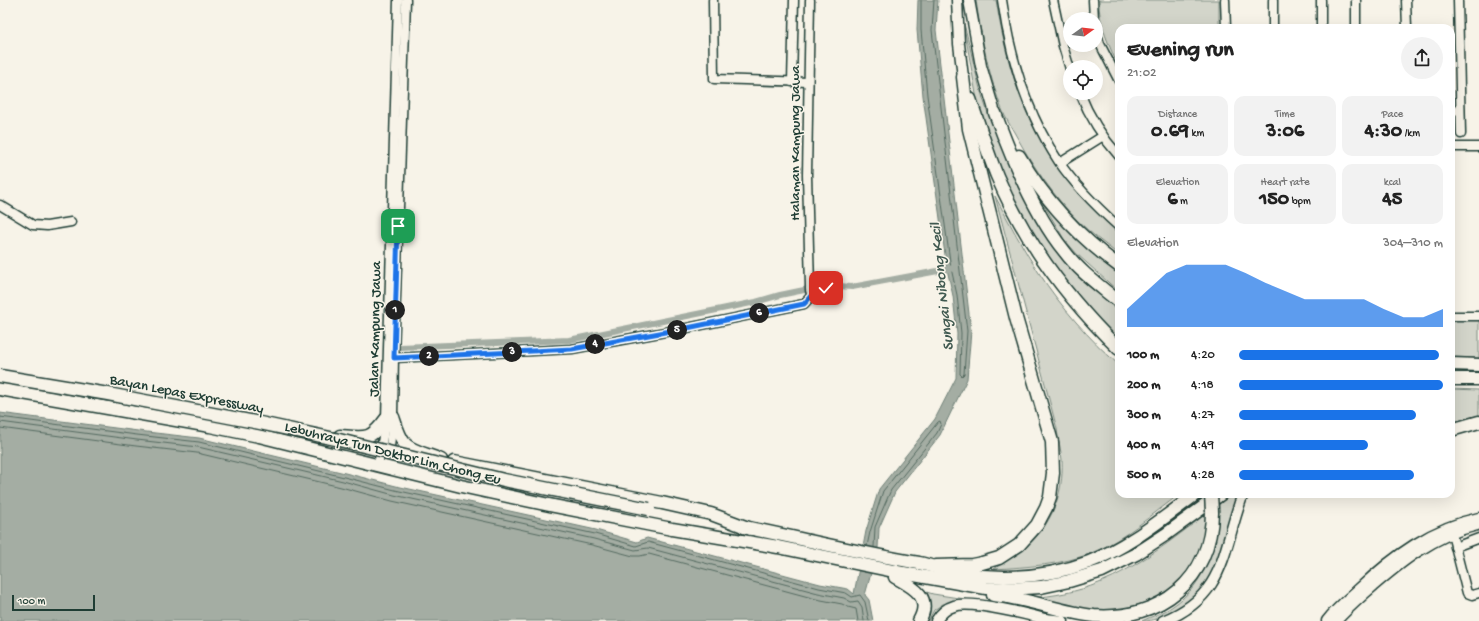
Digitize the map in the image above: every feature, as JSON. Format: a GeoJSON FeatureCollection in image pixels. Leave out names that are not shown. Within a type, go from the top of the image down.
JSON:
{"type":"FeatureCollection","features":[{"type":"Feature","properties":{"kind":"highway"},"geometry":{"type":"LineString","coordinates":[[963,77],[987,150],[998,178],[1030,241],[1048,268],[1078,307],[1115,345]]}},
{"type":"Feature","properties":{"kind":"highway"},"geometry":{"type":"LineString","coordinates":[[936,566],[972,565],[982,563],[999,558],[1019,545],[1034,530],[1044,512],[1050,497],[1053,473],[1052,442],[1002,266],[969,129],[963,77]]}},
{"type":"Feature","properties":{"kind":"highway"},"geometry":{"type":"LineString","coordinates":[[995,113],[1023,163],[1055,207],[1081,234],[1115,263]]}},
{"type":"Feature","properties":{"kind":"highway"},"geometry":{"type":"LineString","coordinates":[[995,113],[1005,140],[1032,198],[1059,245],[1084,273],[1115,298]]}},
{"type":"Feature","properties":{"kind":"highway"},"geometry":{"type":"LineString","coordinates":[[1455,364],[1479,365]]}},
{"type":"Feature","properties":{"kind":"highway"},"geometry":{"type":"LineString","coordinates":[[1455,371],[1479,371]]}},
{"type":"Feature","properties":{"kind":"highway","name":"Lebuhraya Tun Doktor Lim Chong Eu"},"geometry":{"type":"LineString","coordinates":[[0,372],[124,393],[340,436],[461,486],[672,529],[845,559],[986,588],[1025,588],[1059,584],[1102,571],[1129,557],[1165,535],[1216,498]]}},
{"type":"Feature","properties":{"kind":"highway","name":"Bayan Lepas Expressway"},"geometry":{"type":"LineString","coordinates":[[0,376],[108,394],[260,423],[648,512]]}},
{"type":"Feature","properties":{"kind":"highway"},"geometry":{"type":"LineString","coordinates":[[1455,379],[1479,379]]}},
{"type":"Feature","properties":{"kind":"highway","name":"Bayan Lepas Expressway"},"geometry":{"type":"LineString","coordinates":[[0,384],[190,415],[306,440],[479,482],[648,512]]}},
{"type":"Feature","properties":{"kind":"highway","name":"Lebuhraya Tun Doktor Lim Chong Eu"},"geometry":{"type":"LineString","coordinates":[[0,389],[210,426],[259,436],[316,451],[326,451],[366,459],[382,453],[440,460],[662,503],[711,514],[751,529],[845,559]]}},
{"type":"Feature","properties":{"kind":"highway"},"geometry":{"type":"LineString","coordinates":[[340,436],[361,438],[370,436],[389,418],[405,444],[412,449],[440,460]]}},
{"type":"Feature","properties":{"kind":"highway"},"geometry":{"type":"LineString","coordinates":[[1455,429],[1479,422]]}},
{"type":"Feature","properties":{"kind":"highway","name":"Lebuhraya Tun Doktor Lim Chong Eu"},"geometry":{"type":"LineString","coordinates":[[882,566],[936,566],[963,574],[1013,577],[1041,575],[1096,560],[1120,547],[1156,524],[1191,498]]}},
{"type":"Feature","properties":{"kind":"highway"},"geometry":{"type":"LineString","coordinates":[[895,578],[952,590],[1000,596],[1094,616],[1110,617],[1136,612],[1157,606],[1171,598],[1184,586],[1202,560],[1209,538],[1212,512],[1210,498]]}},
{"type":"Feature","properties":{"kind":"highway","name":"Lebuhraya Tun Doktor Lim Chong Eu"},"geometry":{"type":"LineString","coordinates":[[648,512],[751,529]]}},
{"type":"Feature","properties":{"kind":"highway","name":"Lebuhraya Tun Doktor Lim Chong Eu"},"geometry":{"type":"LineString","coordinates":[[648,512],[778,547]]}},
{"type":"Feature","properties":{"kind":"highway"},"geometry":{"type":"LineString","coordinates":[[672,529],[686,536],[845,559]]}},
{"type":"Feature","properties":{"kind":"highway"},"geometry":{"type":"LineString","coordinates":[[882,566],[895,578],[913,587],[919,592],[923,604],[923,610],[919,621]]}},
{"type":"Feature","properties":{"kind":"main road"},"geometry":{"type":"LineString","coordinates":[[957,0],[959,44],[963,77]]}},
{"type":"Feature","properties":{"kind":"main road"},"geometry":{"type":"LineString","coordinates":[[969,0],[981,66],[995,113]]}},
{"type":"Feature","properties":{"kind":"main road"},"geometry":{"type":"LineString","coordinates":[[1163,621],[1189,607],[1199,599],[1214,580],[1223,560],[1242,498]]}},
{"type":"Feature","properties":{"kind":"main road"},"geometry":{"type":"LineString","coordinates":[[1327,621],[1339,607],[1370,578],[1414,545],[1450,526],[1479,518]]}},
{"type":"Feature","properties":{"kind":"main road"},"geometry":{"type":"LineString","coordinates":[[1336,621],[1342,613],[1374,585],[1424,547],[1452,534],[1479,525]]}},
{"type":"Feature","properties":{"kind":"main road"},"geometry":{"type":"LineString","coordinates":[[1119,621],[1149,612],[1171,598]]}},
{"type":"Feature","properties":{"kind":"main road"},"geometry":{"type":"LineString","coordinates":[[936,621],[947,609],[956,605],[964,604],[998,609],[1047,620],[1063,621]]}},
{"type":"Feature","properties":{"kind":"street","name":"Jalan Kampung Jawa"},"geometry":{"type":"LineString","coordinates":[[389,418],[398,0]]}},
{"type":"Feature","properties":{"kind":"street","name":"Jalan Kampung Jawa"},"geometry":{"type":"LineString","coordinates":[[382,453],[389,418],[394,358],[406,0]]}},
{"type":"Feature","properties":{"kind":"street"},"geometry":{"type":"LineString","coordinates":[[713,0],[714,79],[808,82]]}},
{"type":"Feature","properties":{"kind":"street"},"geometry":{"type":"LineString","coordinates":[[792,82],[794,0]]}},
{"type":"Feature","properties":{"kind":"street","name":"Halaman Kampung Jawa"},"geometry":{"type":"LineString","coordinates":[[810,0],[807,175],[810,286]]}},
{"type":"Feature","properties":{"kind":"street"},"geometry":{"type":"LineString","coordinates":[[1002,0],[1010,44],[1018,74],[1049,146],[1076,183],[1115,223]]}},
{"type":"Feature","properties":{"kind":"street"},"geometry":{"type":"LineString","coordinates":[[1053,0],[1067,60]]}},
{"type":"Feature","properties":{"kind":"street"},"geometry":{"type":"LineString","coordinates":[[1093,0],[1094,12]]}},
{"type":"Feature","properties":{"kind":"street"},"geometry":{"type":"LineString","coordinates":[[1225,0],[1226,24]]}},
{"type":"Feature","properties":{"kind":"street"},"geometry":{"type":"LineString","coordinates":[[1273,0],[1273,24]]}},
{"type":"Feature","properties":{"kind":"street"},"geometry":{"type":"LineString","coordinates":[[1321,0],[1321,24]]}},
{"type":"Feature","properties":{"kind":"street"},"geometry":{"type":"LineString","coordinates":[[1356,0],[1356,24]]}},
{"type":"Feature","properties":{"kind":"street"},"geometry":{"type":"LineString","coordinates":[[1406,0],[1407,24]]}},
{"type":"Feature","properties":{"kind":"street"},"geometry":{"type":"LineString","coordinates":[[1458,0],[1461,134]]}},
{"type":"Feature","properties":{"kind":"street"},"geometry":{"type":"LineString","coordinates":[[1103,50],[1115,73]]}},
{"type":"Feature","properties":{"kind":"street"},"geometry":{"type":"LineString","coordinates":[[1083,100],[1103,136],[1115,151]]}},
{"type":"Feature","properties":{"kind":"street"},"geometry":{"type":"LineString","coordinates":[[1455,111],[1460,110]]}},
{"type":"Feature","properties":{"kind":"street"},"geometry":{"type":"LineString","coordinates":[[1060,163],[1103,136]]}},
{"type":"Feature","properties":{"kind":"street"},"geometry":{"type":"LineString","coordinates":[[1455,148],[1479,147]]}},
{"type":"Feature","properties":{"kind":"street"},"geometry":{"type":"LineString","coordinates":[[0,205],[33,225],[47,226],[60,222],[70,222]]}},
{"type":"Feature","properties":{"kind":"street"},"geometry":{"type":"LineString","coordinates":[[818,281],[824,284],[826,292],[822,296],[817,298],[812,295],[810,293],[810,286],[813,283],[818,281]]}},
{"type":"Feature","properties":{"kind":"street"},"geometry":{"type":"LineString","coordinates":[[394,358],[572,349],[687,328],[804,304],[812,295]]}},
{"type":"Feature","properties":{"kind":"street"},"geometry":{"type":"LineString","coordinates":[[1455,316],[1479,316]]}},
{"type":"Feature","properties":{"kind":"street"},"geometry":{"type":"LineString","coordinates":[[1452,534],[1467,593],[1472,595],[1479,593]]}},
{"type":"Feature","properties":{"kind":"street"},"geometry":{"type":"LineString","coordinates":[[1455,547],[1479,538]]}},
{"type":"Feature","properties":{"kind":"shaded area"},"geometry":{"type":"Polygon","coordinates":[[[976,0],[996,0],[1010,66],[1021,98],[1034,128],[1056,162],[1115,228],[1115,252],[1082,225],[1060,201],[1024,150],[1004,115],[996,94],[983,41],[976,0]]]}},
{"type":"Feature","properties":{"kind":"shaded area"},"geometry":{"type":"Polygon","coordinates":[[[1099,0],[1219,0],[1219,24],[1115,24],[1115,59],[1108,44],[1103,27],[1103,12],[1099,12],[1099,0]]]}},
{"type":"Feature","properties":{"kind":"shaded area"},"geometry":{"type":"Polygon","coordinates":[[[963,20],[983,99],[998,139],[1033,211],[1044,231],[1063,259],[1082,279],[1115,306],[1115,339],[1105,330],[1046,255],[1016,204],[993,156],[978,105],[963,20]]]}},
{"type":"Feature","properties":{"kind":"shaded area"},"geometry":{"type":"Polygon","coordinates":[[[995,196],[1027,254],[1057,298],[1086,333],[1115,361],[1115,498],[1175,498],[1138,526],[1117,540],[1094,552],[1057,563],[994,569],[1021,551],[1034,539],[1042,530],[1054,508],[1061,485],[1062,473],[1062,460],[1057,429],[995,196]]]}},
{"type":"Feature","properties":{"kind":"shaded area"},"geometry":{"type":"Polygon","coordinates":[[[1041,200],[1087,249],[1115,271],[1115,288],[1077,254],[1064,239],[1041,200]]]}},
{"type":"Feature","properties":{"kind":"shaded area"},"geometry":{"type":"Polygon","coordinates":[[[1455,320],[1479,320],[1479,358],[1455,357],[1455,320]]]}},
{"type":"Feature","properties":{"kind":"shaded area"},"geometry":{"type":"Polygon","coordinates":[[[1455,389],[1479,390],[1479,415],[1455,423],[1455,389]]]}},
{"type":"Feature","properties":{"kind":"shaded area"},"geometry":{"type":"Polygon","coordinates":[[[1226,498],[1238,498],[1218,560],[1201,590],[1189,602],[1175,612],[1159,618],[1142,621],[1162,613],[1184,597],[1202,574],[1213,547],[1219,504],[1226,498]]]}},
{"type":"Feature","properties":{"kind":"shaded area"},"geometry":{"type":"Polygon","coordinates":[[[1206,514],[1205,534],[1195,560],[1179,585],[1145,606],[1097,613],[1030,598],[1074,591],[1113,577],[1141,561],[1206,514]]]}},
{"type":"Feature","properties":{"kind":"shaded area"},"geometry":{"type":"Polygon","coordinates":[[[920,590],[933,594],[965,599],[943,604],[934,610],[928,621],[925,621],[920,590]]]}},
{"type":"Feature","properties":{"kind":"water"},"geometry":{"type":"Polygon","coordinates":[[[918,0],[938,0],[936,30],[971,331],[967,379],[940,435],[895,492],[879,528],[878,548],[865,595],[869,600],[873,621],[0,621],[0,413],[199,438],[396,486],[596,530],[637,542],[647,538],[820,584],[848,589],[854,594],[866,531],[879,489],[935,419],[956,378],[957,334],[953,296],[947,269],[923,96],[917,30],[918,0]]]}},
{"type":"Feature","properties":{"kind":"waterway","name":"Sungai Nibong Kecil"},"geometry":{"type":"LineString","coordinates":[[826,285],[852,287],[954,268]]}},
{"type":"Feature","properties":{"kind":"waterway"},"geometry":{"type":"LineString","coordinates":[[400,347],[569,340],[756,302],[809,289]]}},
{"type":"Feature","properties":{"kind":"route"},"geometry":{"type":"LineString","coordinates":[[398,226],[394,358],[572,349],[687,328],[804,304],[812,295],[817,298],[824,295],[826,288]]}}]}
